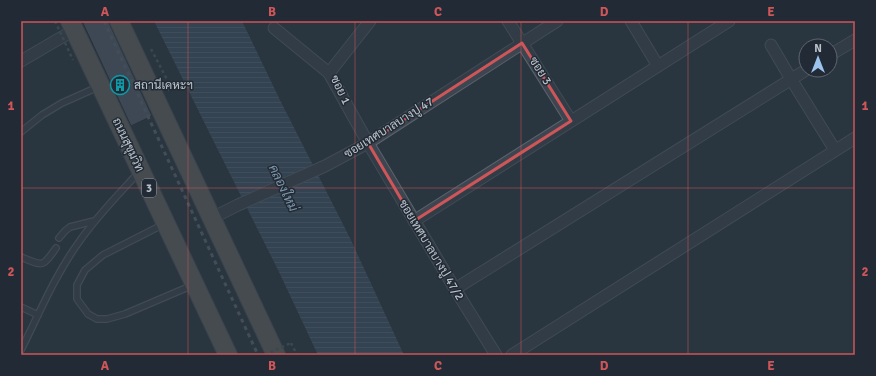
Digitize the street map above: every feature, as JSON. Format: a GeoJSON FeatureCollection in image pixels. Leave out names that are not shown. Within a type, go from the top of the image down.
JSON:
{"type":"FeatureCollection","features":[{"type":"Feature","properties":{"kind":"highway"},"geometry":{"type":"LineString","coordinates":[[119,21],[276,355]]}},
{"type":"Feature","properties":{"kind":"highway","name":"ถนนสุขุมวิท"},"geometry":{"type":"LineString","coordinates":[[72,25],[228,355]]}},
{"type":"Feature","properties":{"kind":"street","name":"ซอย 1"},"geometry":{"type":"LineString","coordinates":[[368,144],[329,73],[370,21]]}},
{"type":"Feature","properties":{"kind":"street","name":"ซอย 3"},"geometry":{"type":"LineString","coordinates":[[508,21],[572,121]]}},
{"type":"Feature","properties":{"kind":"street","name":"ซอยเทศบาลบางปู 47"},"geometry":{"type":"LineString","coordinates":[[212,218],[325,166],[368,144],[557,21]]}},
{"type":"Feature","properties":{"kind":"street"},"geometry":{"type":"LineString","coordinates":[[631,21],[658,66]]}},
{"type":"Feature","properties":{"kind":"street"},"geometry":{"type":"LineString","coordinates":[[414,222],[729,21]]}},
{"type":"Feature","properties":{"kind":"street"},"geometry":{"type":"LineString","coordinates":[[21,61],[72,25]]}},
{"type":"Feature","properties":{"kind":"street"},"geometry":{"type":"LineString","coordinates":[[274,28],[329,73]]}},
{"type":"Feature","properties":{"kind":"street"},"geometry":{"type":"LineString","coordinates":[[838,50],[855,40]]}},
{"type":"Feature","properties":{"kind":"street"},"geometry":{"type":"LineString","coordinates":[[771,45],[834,150]]}},
{"type":"Feature","properties":{"kind":"street"},"geometry":{"type":"LineString","coordinates":[[455,288],[798,75]]}},
{"type":"Feature","properties":{"kind":"street"},"geometry":{"type":"LineString","coordinates":[[512,355],[855,138]]}},
{"type":"Feature","properties":{"kind":"street","name":"ซอยเทศบาลบางปู 47/2"},"geometry":{"type":"LineString","coordinates":[[368,144],[496,355]]}},
{"type":"Feature","properties":{"kind":"lane"},"geometry":{"type":"LineString","coordinates":[[21,132],[42,115],[62,103],[100,86]]}},
{"type":"Feature","properties":{"kind":"lane"},"geometry":{"type":"LineString","coordinates":[[21,350],[56,279],[78,243],[94,220],[140,170]]}},
{"type":"Feature","properties":{"kind":"lane"},"geometry":{"type":"LineString","coordinates":[[60,238],[70,227],[94,220]]}},
{"type":"Feature","properties":{"kind":"lane"},"geometry":{"type":"LineString","coordinates":[[166,223],[103,255],[85,270],[77,285],[77,300],[88,314],[97,320],[107,320],[125,314],[195,284]]}},
{"type":"Feature","properties":{"kind":"lane"},"geometry":{"type":"LineString","coordinates":[[21,257],[38,264],[44,262],[56,248]]}},
{"type":"Feature","properties":{"kind":"lane"},"geometry":{"type":"LineString","coordinates":[[21,307],[38,315]]}},
{"type":"Feature","properties":{"kind":"path"},"geometry":{"type":"LineString","coordinates":[[55,21],[73,60]]}},
{"type":"Feature","properties":{"kind":"path"},"geometry":{"type":"LineString","coordinates":[[150,47],[165,74]]}},
{"type":"Feature","properties":{"kind":"path"},"geometry":{"type":"LineString","coordinates":[[265,355],[291,343],[297,355]]}},
{"type":"Feature","properties":{"kind":"highlighted area"},"geometry":{"type":"Polygon","coordinates":[[[522,43],[571,121],[414,221],[368,143],[522,43]]]}},
{"type":"Feature","properties":{"kind":"water","name":"คลองใหม่"},"geometry":{"type":"Polygon","coordinates":[[[154,21],[242,21],[350,238],[404,355],[318,355],[279,272],[154,21]]]}},
{"type":"Feature","properties":{"kind":"building"},"geometry":{"type":"Polygon","coordinates":[[[82,21],[109,21],[152,116],[131,126],[82,21]]]}},
{"type":"Feature","properties":{"kind":"railway"},"geometry":{"type":"LineString","coordinates":[[104,21],[258,355]]}},
{"type":"Feature","properties":{"kind":"place","name":"สถานีเคหะฯ"},"geometry":{"type":"Point","coordinates":[120,85]}}]}
